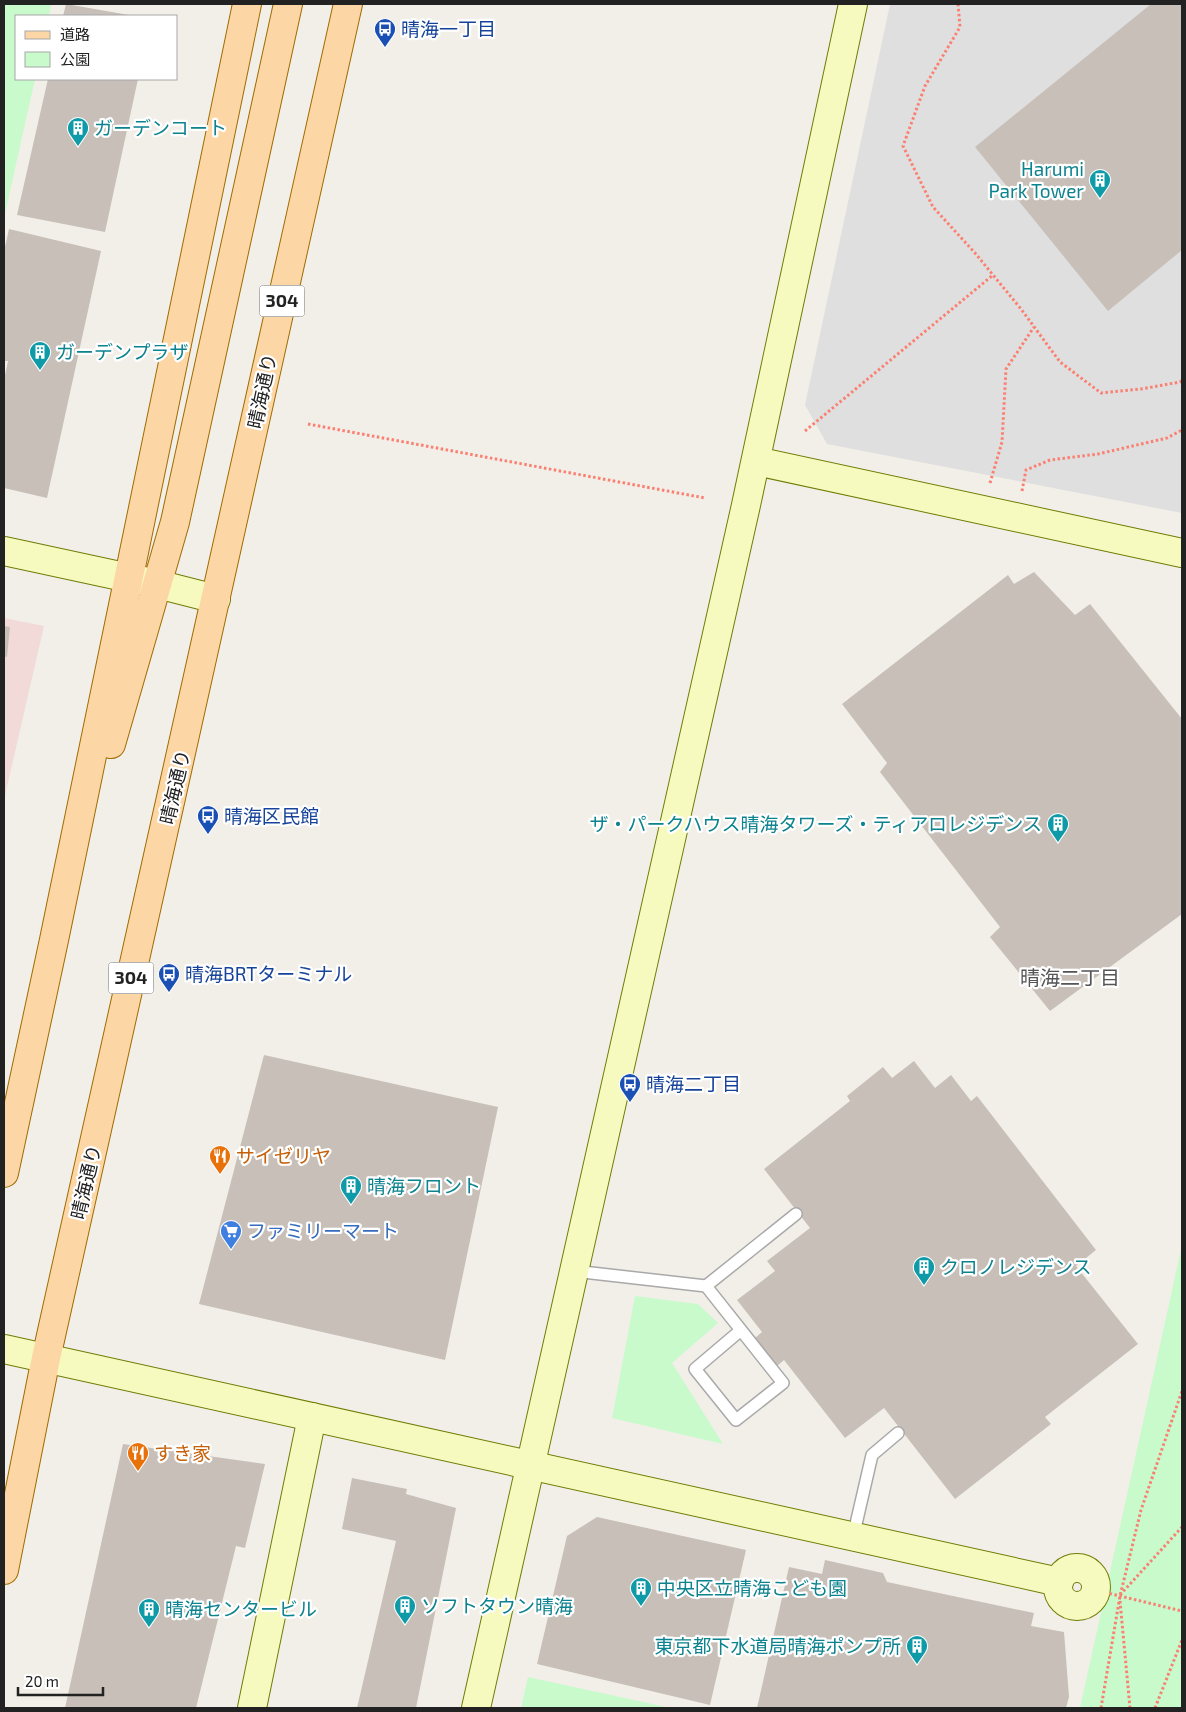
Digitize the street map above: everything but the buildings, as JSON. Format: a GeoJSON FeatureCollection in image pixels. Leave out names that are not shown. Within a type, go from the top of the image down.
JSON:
{"type":"FeatureCollection","features":[{"type":"Feature","properties":{"kind":"main road"},"geometry":{"type":"LineString","coordinates":[[4,1173],[54,940],[247,4]]}},
{"type":"Feature","properties":{"kind":"main road"},"geometry":{"type":"LineString","coordinates":[[54,940],[176,522],[288,4]]}},
{"type":"Feature","properties":{"kind":"main road","name":"晴海通り"},"geometry":{"type":"LineString","coordinates":[[4,1570],[46,1358],[348,4]]}},
{"type":"Feature","properties":{"kind":"street"},"geometry":{"type":"LineString","coordinates":[[476,1708],[756,460],[853,4]]}},
{"type":"Feature","properties":{"kind":"street"},"geometry":{"type":"LineString","coordinates":[[756,460],[1182,553]]}},
{"type":"Feature","properties":{"kind":"street"},"geometry":{"type":"LineString","coordinates":[[4,551],[157,584],[216,599]]}},
{"type":"Feature","properties":{"kind":"street"},"geometry":{"type":"LineString","coordinates":[[4,1348],[1059,1582],[1059,1594],[1067,1604],[1073,1606],[1086,1605],[1095,1596],[1108,1593]]}},
{"type":"Feature","properties":{"kind":"street"},"geometry":{"type":"LineString","coordinates":[[252,1708],[312,1417]]}},
{"type":"Feature","properties":{"kind":"lane"},"geometry":{"type":"LineString","coordinates":[[706,1286],[796,1214]]}},
{"type":"Feature","properties":{"kind":"lane"},"geometry":{"type":"LineString","coordinates":[[574,1271],[706,1286],[741,1330],[783,1383],[736,1420],[695,1369],[741,1330]]}},
{"type":"Feature","properties":{"kind":"lane"},"geometry":{"type":"LineString","coordinates":[[853,1537],[872,1455],[898,1433]]}},
{"type":"Feature","properties":{"kind":"path"},"geometry":{"type":"LineString","coordinates":[[958,4],[960,27],[925,86],[903,146],[933,207],[1034,326],[1060,362],[1101,392],[1141,389],[1180,382],[1182,380]]}},
{"type":"Feature","properties":{"kind":"path"},"geometry":{"type":"LineString","coordinates":[[805,431],[993,276]]}},
{"type":"Feature","properties":{"kind":"path"},"geometry":{"type":"LineString","coordinates":[[989,485],[1002,442],[1006,369],[1034,326]]}},
{"type":"Feature","properties":{"kind":"path"},"geometry":{"type":"LineString","coordinates":[[308,424],[705,498]]}},
{"type":"Feature","properties":{"kind":"path"},"geometry":{"type":"LineString","coordinates":[[1022,491],[1026,470],[1050,460],[1098,454],[1167,438],[1182,430]]}},
{"type":"Feature","properties":{"kind":"path"},"geometry":{"type":"LineString","coordinates":[[1100,1708],[1108,1593],[1141,1510],[1182,1391]]}},
{"type":"Feature","properties":{"kind":"path"},"geometry":{"type":"LineString","coordinates":[[1108,1593],[1182,1528]]}},
{"type":"Feature","properties":{"kind":"path"},"geometry":{"type":"LineString","coordinates":[[1108,1593],[1182,1612]]}},
{"type":"Feature","properties":{"kind":"path"},"geometry":{"type":"LineString","coordinates":[[1108,1593],[1130,1708]]}},
{"type":"Feature","properties":{"kind":"path"},"geometry":{"type":"LineString","coordinates":[[1155,1708],[1182,1640]]}},
{"type":"Feature","properties":{"kind":"shaded area"},"geometry":{"type":"Polygon","coordinates":[[[890,4],[1182,4],[1182,513],[827,444],[805,405],[890,4]]]}},
{"type":"Feature","properties":{"kind":"shaded area"},"geometry":{"type":"Polygon","coordinates":[[[4,618],[44,626],[4,800],[4,618]]]}},
{"type":"Feature","properties":{"kind":"green space"},"geometry":{"type":"Polygon","coordinates":[[[4,4],[51,4],[49,15],[15,15],[15,80],[35,80],[4,218],[4,4]]]}},
{"type":"Feature","properties":{"kind":"green space"},"geometry":{"type":"Polygon","coordinates":[[[1182,1245],[1182,1708],[1080,1708],[1182,1245]]]}},
{"type":"Feature","properties":{"kind":"green space"},"geometry":{"type":"Polygon","coordinates":[[[635,1296],[698,1304],[718,1323],[672,1363],[723,1444],[612,1418],[635,1296]]]}},
{"type":"Feature","properties":{"kind":"green space"},"geometry":{"type":"Polygon","coordinates":[[[528,1677],[671,1708],[521,1708],[528,1677]]]}},
{"type":"Feature","properties":{"kind":"place","name":"晴海一丁目"},"geometry":{"type":"Point","coordinates":[385,48]}},
{"type":"Feature","properties":{"kind":"place","name":"ガーデンコート"},"geometry":{"type":"Point","coordinates":[78,147]}},
{"type":"Feature","properties":{"kind":"place","name":"Harumi Park Tower"},"geometry":{"type":"Point","coordinates":[1100,199]}},
{"type":"Feature","properties":{"kind":"place","name":"ガーデンプラザ"},"geometry":{"type":"Point","coordinates":[40,371]}},
{"type":"Feature","properties":{"kind":"place","name":"晴海区民館"},"geometry":{"type":"Point","coordinates":[208,835]}},
{"type":"Feature","properties":{"kind":"place","name":"ザ・パークハウス晴海タワーズ・ティアロレジデンス"},"geometry":{"type":"Point","coordinates":[1058,843]}},
{"type":"Feature","properties":{"kind":"place","name":"晴海BRTターミナル"},"geometry":{"type":"Point","coordinates":[169,993]}},
{"type":"Feature","properties":{"kind":"place","name":"晴海二丁目"},"geometry":{"type":"Point","coordinates":[630,1103]}},
{"type":"Feature","properties":{"kind":"place","name":"サイゼリヤ"},"geometry":{"type":"Point","coordinates":[220,1175]}},
{"type":"Feature","properties":{"kind":"place","name":"晴海フロント"},"geometry":{"type":"Point","coordinates":[351,1205]}},
{"type":"Feature","properties":{"kind":"place","name":"ファミリーマート"},"geometry":{"type":"Point","coordinates":[231,1250]}},
{"type":"Feature","properties":{"kind":"place","name":"クロノレジデンス"},"geometry":{"type":"Point","coordinates":[924,1286]}},
{"type":"Feature","properties":{"kind":"place","name":"すき家"},"geometry":{"type":"Point","coordinates":[138,1472]}},
{"type":"Feature","properties":{"kind":"place","name":"中央区立晴海こども園"},"geometry":{"type":"Point","coordinates":[641,1607]}},
{"type":"Feature","properties":{"kind":"place","name":"ソフトタウン晴海"},"geometry":{"type":"Point","coordinates":[405,1625]}},
{"type":"Feature","properties":{"kind":"place","name":"晴海センタービル"},"geometry":{"type":"Point","coordinates":[149,1628]}},
{"type":"Feature","properties":{"kind":"place","name":"東京都下水道局晴海ポンプ所"},"geometry":{"type":"Point","coordinates":[917,1665]}},
{"type":"Feature","properties":{"kind":"district","name":"晴海二丁目"},"geometry":{"type":"Point","coordinates":[1070,978]}}]}
